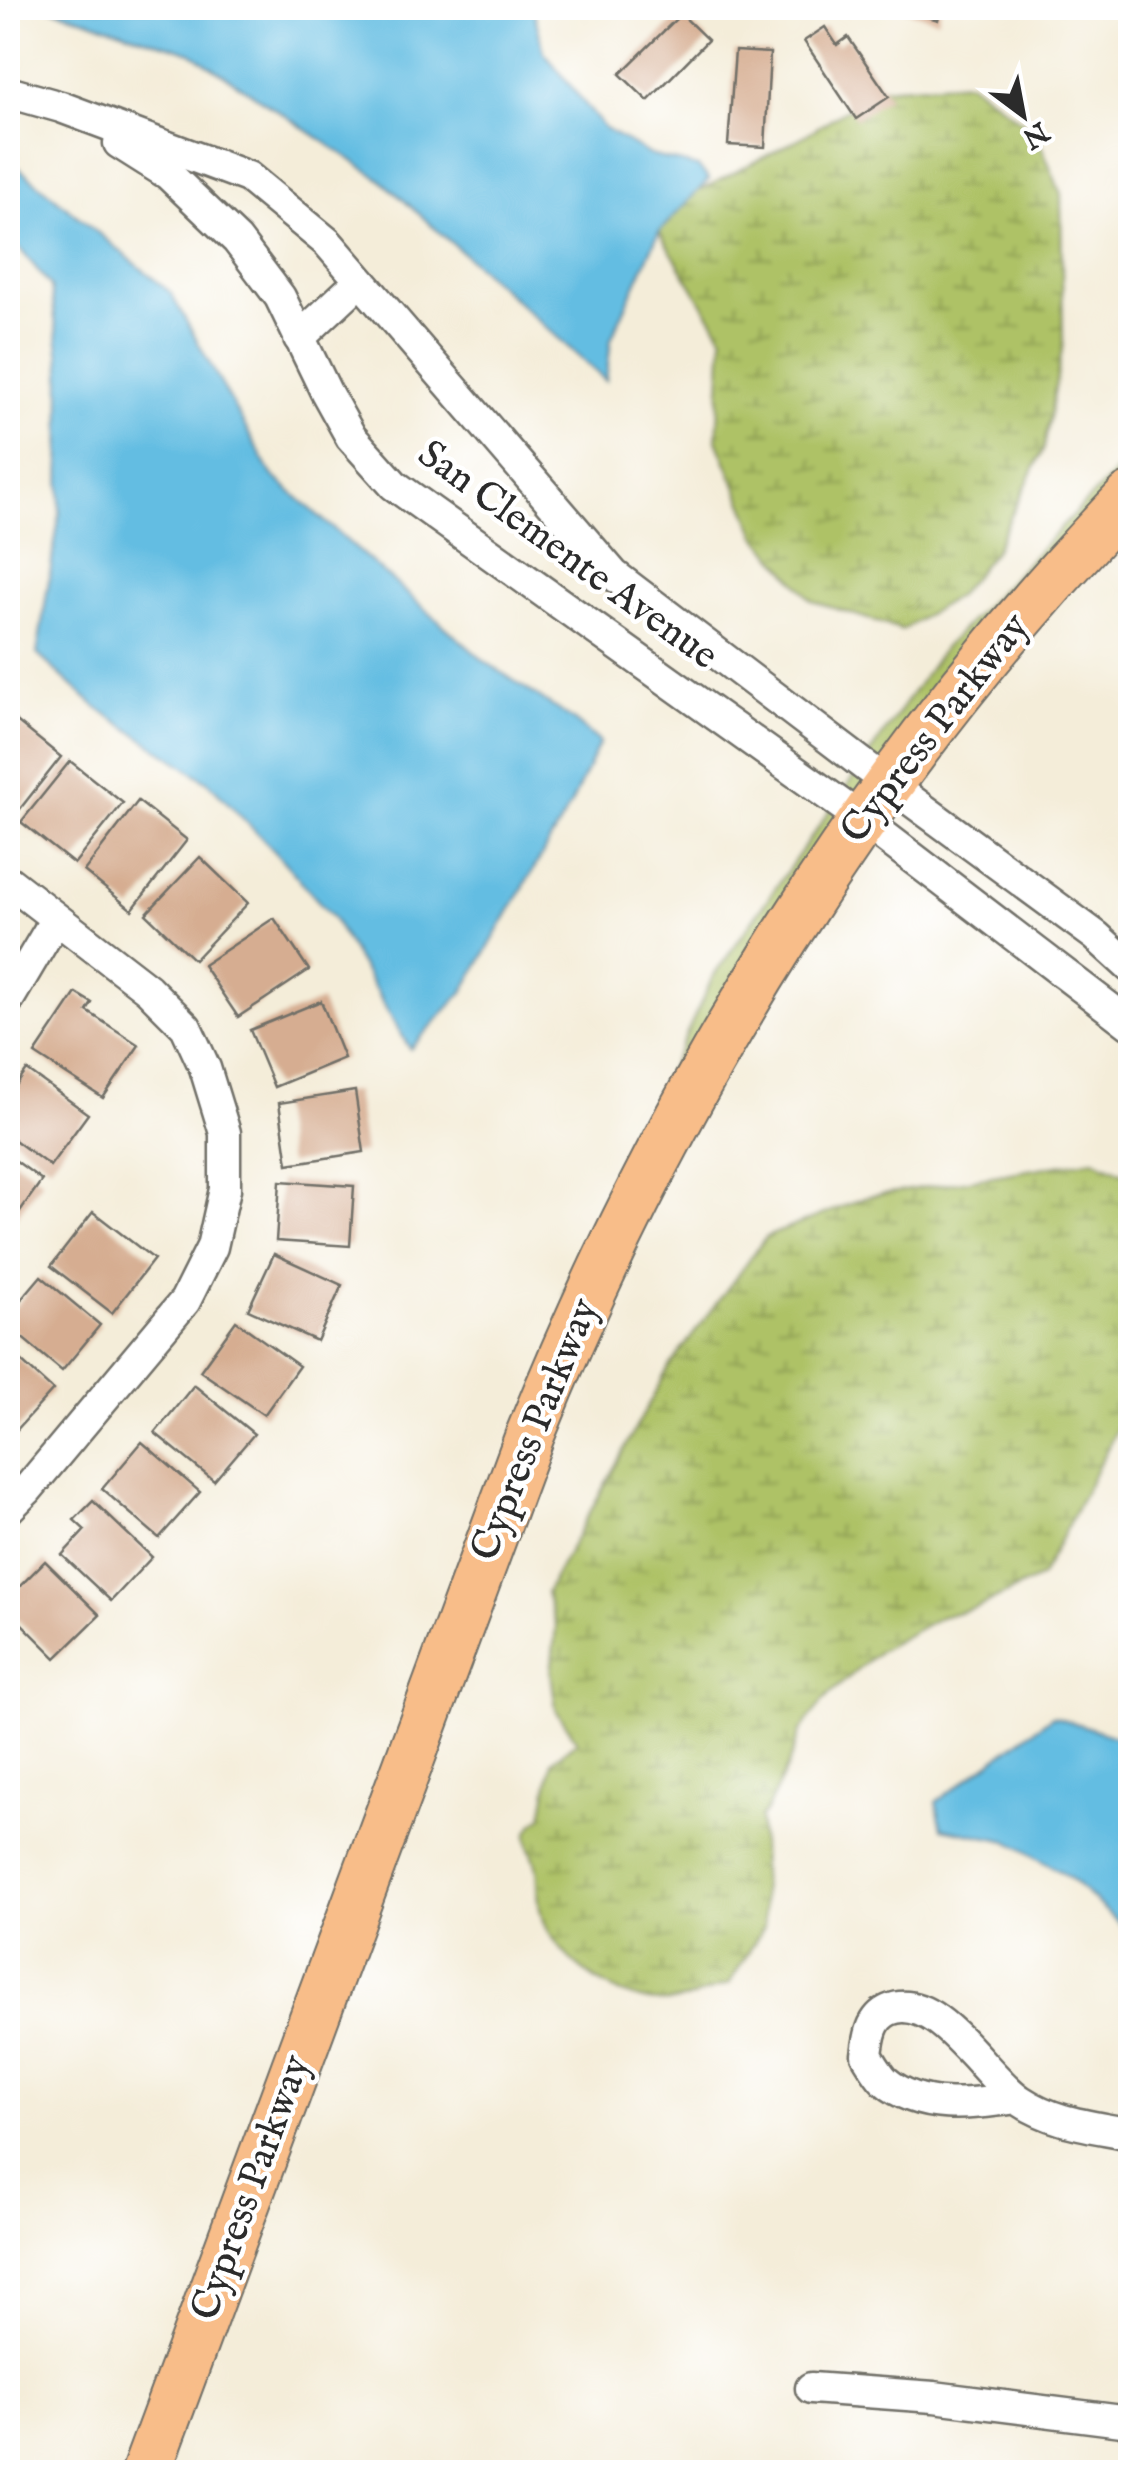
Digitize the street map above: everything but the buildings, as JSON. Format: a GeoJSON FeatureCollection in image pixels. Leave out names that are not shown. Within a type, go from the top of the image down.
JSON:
{"type":"FeatureCollection","features":[{"type":"Feature","properties":{"kind":"main road","name":"Cypress Parkway"},"geometry":{"type":"LineString","coordinates":[[146,2472],[553,1378],[616,1238],[702,1074],[798,916],[876,802],[948,706],[1035,601],[1130,497]]}},
{"type":"Feature","properties":{"kind":"street","name":"San Clemente Avenue"},"geometry":{"type":"LineString","coordinates":[[8,92],[61,107],[248,177],[328,244],[614,576],[876,802]]}},
{"type":"Feature","properties":{"kind":"street","name":"San Clemente Avenue"},"geometry":{"type":"LineString","coordinates":[[61,107],[168,174],[237,240],[280,297],[351,437],[394,484],[617,644],[876,802]]}},
{"type":"Feature","properties":{"kind":"street"},"geometry":{"type":"LineString","coordinates":[[299,338],[347,293]]}},
{"type":"Feature","properties":{"kind":"street"},"geometry":{"type":"LineString","coordinates":[[617,644],[646,601]]}},
{"type":"Feature","properties":{"kind":"street"},"geometry":{"type":"LineString","coordinates":[[876,802],[1096,936],[1130,967]]}},
{"type":"Feature","properties":{"kind":"street"},"geometry":{"type":"LineString","coordinates":[[876,802],[1130,1024]]}},
{"type":"Feature","properties":{"kind":"street"},"geometry":{"type":"LineString","coordinates":[[8,881],[148,990],[186,1026],[205,1068],[224,1132],[225,1189],[212,1247],[184,1300],[8,1509]]}},
{"type":"Feature","properties":{"kind":"street"},"geometry":{"type":"LineString","coordinates":[[8,1000],[56,918]]}},
{"type":"Feature","properties":{"kind":"street"},"geometry":{"type":"LineString","coordinates":[[1016,2098],[964,2106],[910,2097],[883,2080],[867,2055],[869,2032],[883,2012],[902,2005],[926,2012],[1016,2098],[1045,2116],[1130,2134]]}},
{"type":"Feature","properties":{"kind":"street"},"geometry":{"type":"LineString","coordinates":[[812,2388],[934,2397],[1130,2422]]}},
{"type":"Feature","properties":{"kind":"green space"},"geometry":{"type":"Polygon","coordinates":[[[969,82],[1036,132],[1061,194],[1063,344],[1044,448],[994,551],[958,595],[902,630],[812,601],[757,536],[717,440],[723,337],[659,232],[693,194],[804,136],[880,88],[969,82]]]}},
{"type":"Feature","properties":{"kind":"green space"},"geometry":{"type":"Polygon","coordinates":[[[1130,457],[1130,476],[1085,522],[564,1296],[713,977],[943,649],[1130,457]]]}},
{"type":"Feature","properties":{"kind":"green space"},"geometry":{"type":"Polygon","coordinates":[[[1094,1159],[1130,1176],[1130,1404],[1041,1577],[978,1607],[940,1617],[879,1651],[824,1699],[800,1732],[787,1768],[760,1817],[764,1927],[729,1984],[669,2002],[650,2001],[630,1996],[590,1975],[558,1945],[546,1927],[527,1835],[542,1817],[552,1761],[577,1741],[556,1710],[551,1673],[556,1626],[546,1593],[669,1367],[766,1237],[867,1197],[1094,1159]]]}},
{"type":"Feature","properties":{"kind":"water"},"geometry":{"type":"Polygon","coordinates":[[[50,8],[533,8],[544,52],[604,128],[650,155],[698,167],[709,179],[659,232],[611,339],[606,381],[380,179],[191,53],[50,8]]]}},
{"type":"Feature","properties":{"kind":"water"},"geometry":{"type":"Polygon","coordinates":[[[8,159],[170,292],[272,475],[483,660],[600,742],[570,806],[463,992],[410,1049],[333,918],[277,854],[209,783],[96,707],[37,654],[60,512],[61,368],[51,286],[20,249],[8,248],[8,159]]]}},
{"type":"Feature","properties":{"kind":"water"},"geometry":{"type":"Polygon","coordinates":[[[1053,1716],[1130,1741],[1130,1929],[1068,1876],[1008,1841],[942,1828],[936,1802],[1053,1716]]]}}]}
